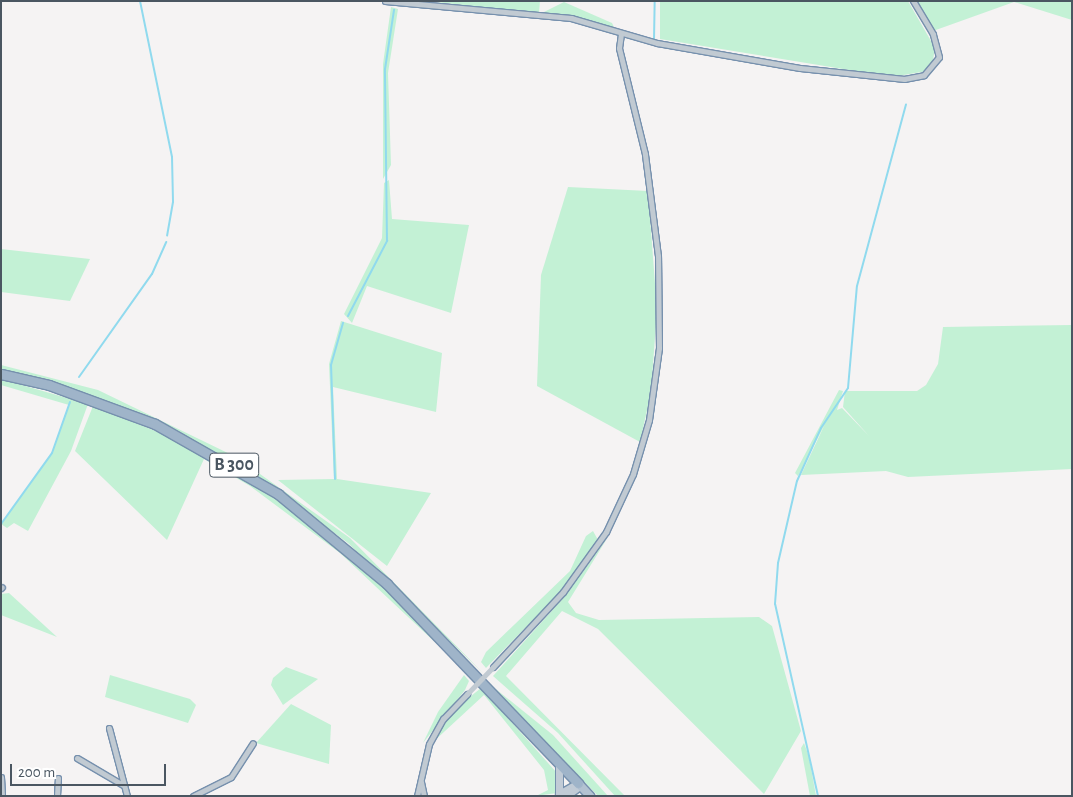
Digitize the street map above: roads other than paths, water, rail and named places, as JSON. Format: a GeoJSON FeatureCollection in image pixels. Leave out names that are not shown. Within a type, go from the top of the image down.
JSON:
{"type":"FeatureCollection","features":[{"type":"Feature","properties":{"kind":"highway","name":"B 300"},"geometry":{"type":"LineString","coordinates":[[1,374],[49,385],[155,424],[278,494],[374,570],[579,784]]}},
{"type":"Feature","properties":{"kind":"main road"},"geometry":{"type":"LineString","coordinates":[[559,764],[560,795],[579,784]]}},
{"type":"Feature","properties":{"kind":"main road","name":"B 300"},"geometry":{"type":"LineString","coordinates":[[579,784],[590,796]]}},
{"type":"Feature","properties":{"kind":"street"},"geometry":{"type":"LineString","coordinates":[[385,1],[571,18],[622,34],[800,68],[917,78],[939,57],[933,34],[913,1]]}},
{"type":"Feature","properties":{"kind":"street"},"geometry":{"type":"LineString","coordinates":[[417,796],[420,774],[435,731],[467,694],[564,592],[606,532],[633,474],[649,420],[658,348],[658,256],[642,137],[619,48],[622,34]]}},
{"type":"Feature","properties":{"kind":"street"},"geometry":{"type":"LineString","coordinates":[[109,728],[127,796]]}},
{"type":"Feature","properties":{"kind":"street"},"geometry":{"type":"LineString","coordinates":[[193,796],[231,777],[253,743]]}},
{"type":"Feature","properties":{"kind":"street"},"geometry":{"type":"LineString","coordinates":[[77,758],[123,785]]}},
{"type":"Feature","properties":{"kind":"street"},"geometry":{"type":"LineString","coordinates":[[420,774],[424,796]]}},
{"type":"Feature","properties":{"kind":"street"},"geometry":{"type":"LineString","coordinates":[[1,777],[2,796]]}},
{"type":"Feature","properties":{"kind":"street"},"geometry":{"type":"LineString","coordinates":[[57,796],[58,778]]}},
{"type":"Feature","properties":{"kind":"waterway"},"geometry":{"type":"LineString","coordinates":[[140,1],[172,157],[173,202],[167,235]]}},
{"type":"Feature","properties":{"kind":"waterway"},"geometry":{"type":"LineString","coordinates":[[654,40],[655,1]]}},
{"type":"Feature","properties":{"kind":"waterway"},"geometry":{"type":"LineString","coordinates":[[348,316],[387,241],[385,69],[394,10]]}},
{"type":"Feature","properties":{"kind":"waterway"},"geometry":{"type":"LineString","coordinates":[[818,796],[775,604],[778,563],[797,481],[821,428],[848,388],[857,286],[906,104]]}},
{"type":"Feature","properties":{"kind":"waterway"},"geometry":{"type":"LineString","coordinates":[[79,377],[152,274],[166,242]]}},
{"type":"Feature","properties":{"kind":"waterway"},"geometry":{"type":"LineString","coordinates":[[335,479],[331,365],[343,323]]}},
{"type":"Feature","properties":{"kind":"waterway"},"geometry":{"type":"LineString","coordinates":[[1,524],[52,453],[70,402]]}}]}
